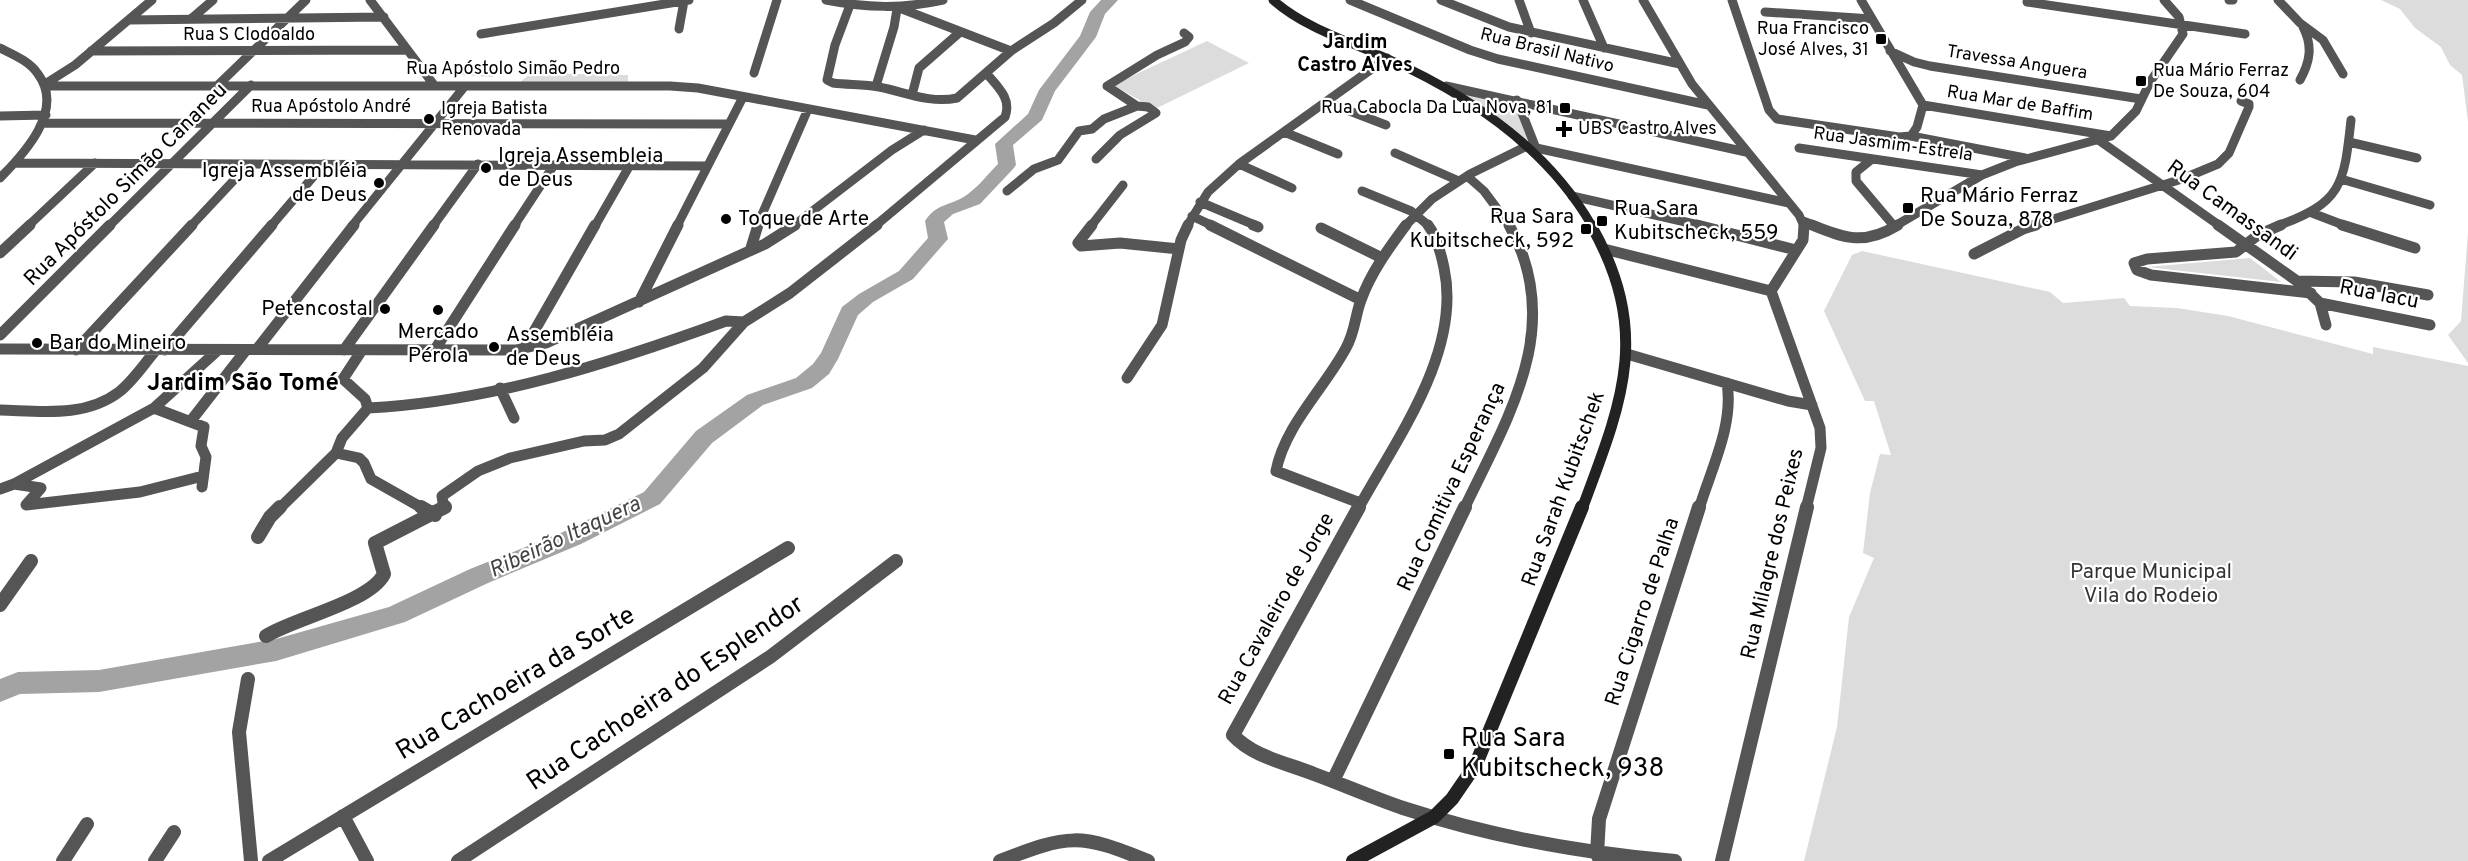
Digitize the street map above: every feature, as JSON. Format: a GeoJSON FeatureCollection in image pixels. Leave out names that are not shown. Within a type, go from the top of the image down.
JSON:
{"type":"FeatureCollection","features":[{"type":"Feature","properties":{"kind":"street"},"geometry":{"type":"LineString","coordinates":[[45,85],[91,51],[152,0]]}},
{"type":"Feature","properties":{"kind":"street"},"geometry":{"type":"LineString","coordinates":[[191,19],[213,0]]}},
{"type":"Feature","properties":{"kind":"street"},"geometry":{"type":"LineString","coordinates":[[219,85],[306,0]]}},
{"type":"Feature","properties":{"kind":"street"},"geometry":{"type":"LineString","coordinates":[[370,0],[434,85]]}},
{"type":"Feature","properties":{"kind":"street"},"geometry":{"type":"LineString","coordinates":[[481,34],[686,0],[679,29]]}},
{"type":"Feature","properties":{"kind":"street"},"geometry":{"type":"LineString","coordinates":[[754,73],[777,0]]}},
{"type":"Feature","properties":{"kind":"street"},"geometry":{"type":"LineString","coordinates":[[825,0],[850,5],[899,9],[943,0]]}},
{"type":"Feature","properties":{"kind":"street"},"geometry":{"type":"LineString","coordinates":[[850,5],[835,45],[827,80],[849,85],[876,86],[912,95],[954,99],[987,74],[1011,51],[1054,23],[1082,0]]}},
{"type":"Feature","properties":{"kind":"street","name":"Rua Sarah Kubitschek"},"geometry":{"type":"LineString","coordinates":[[1274,0],[1285,10],[1308,23],[1446,86],[1531,146],[1572,196],[1604,249],[1619,289],[1627,354],[1619,402],[1575,527],[1476,764],[1452,799],[1434,817],[1353,861]]}},
{"type":"Feature","properties":{"kind":"street","name":"Rua Brasil Nativo"},"geometry":{"type":"LineString","coordinates":[[1350,0],[1470,50],[1498,59],[1708,105]]}},
{"type":"Feature","properties":{"kind":"street"},"geometry":{"type":"LineString","coordinates":[[1442,0],[1457,3],[1509,27],[1531,33],[1680,64]]}},
{"type":"Feature","properties":{"kind":"street"},"geometry":{"type":"LineString","coordinates":[[1519,0],[1531,33]]}},
{"type":"Feature","properties":{"kind":"street"},"geometry":{"type":"LineString","coordinates":[[1583,0],[1604,48]]}},
{"type":"Feature","properties":{"kind":"street"},"geometry":{"type":"LineString","coordinates":[[1604,249],[1771,291],[1805,235],[1803,221],[1708,105],[1680,64],[1643,0]]}},
{"type":"Feature","properties":{"kind":"street"},"geometry":{"type":"LineString","coordinates":[[1732,0],[1769,110],[1774,117],[1799,123],[1899,137],[1911,136],[2029,159]]}},
{"type":"Feature","properties":{"kind":"street"},"geometry":{"type":"LineString","coordinates":[[1861,0],[1923,105],[1917,127],[1911,136]]}},
{"type":"Feature","properties":{"kind":"street"},"geometry":{"type":"LineString","coordinates":[[2069,0],[2245,34]]}},
{"type":"Feature","properties":{"kind":"street"},"geometry":{"type":"LineString","coordinates":[[1803,221],[1860,238],[1879,236],[1982,174],[2111,136],[2131,118],[2150,82],[2182,34],[2181,21],[2164,0]]}},
{"type":"Feature","properties":{"kind":"street"},"geometry":{"type":"LineString","coordinates":[[2278,0],[2300,23],[2323,40],[2343,74]]}},
{"type":"Feature","properties":{"kind":"street"},"geometry":{"type":"LineString","coordinates":[[2027,2],[2181,21]]}},
{"type":"Feature","properties":{"kind":"street"},"geometry":{"type":"LineString","coordinates":[[899,9],[1011,51]]}},
{"type":"Feature","properties":{"kind":"street"},"geometry":{"type":"LineString","coordinates":[[876,86],[899,9]]}},
{"type":"Feature","properties":{"kind":"street"},"geometry":{"type":"LineString","coordinates":[[1765,12],[1872,19]]}},
{"type":"Feature","properties":{"kind":"street"},"geometry":{"type":"LineString","coordinates":[[129,20],[286,20],[384,17]]}},
{"type":"Feature","properties":{"kind":"street"},"geometry":{"type":"LineString","coordinates":[[2300,23],[2309,39],[2311,52],[2301,80]]}},
{"type":"Feature","properties":{"kind":"street"},"geometry":{"type":"LineString","coordinates":[[912,95],[919,68],[959,33]]}},
{"type":"Feature","properties":{"kind":"street"},"geometry":{"type":"LineString","coordinates":[[1137,106],[1107,86],[1185,42],[1189,37],[1184,33]]}},
{"type":"Feature","properties":{"kind":"street"},"geometry":{"type":"LineString","coordinates":[[0,48],[26,61],[38,71],[45,85],[44,119],[34,139],[0,178]]}},
{"type":"Feature","properties":{"kind":"street","name":"Rua S Clodoaldo"},"geometry":{"type":"LineString","coordinates":[[91,51],[406,50]]}},
{"type":"Feature","properties":{"kind":"street","name":"Travessa Anguera"},"geometry":{"type":"LineString","coordinates":[[1890,51],[1914,62],[1930,66],[2141,99]]}},
{"type":"Feature","properties":{"kind":"street"},"geometry":{"type":"LineString","coordinates":[[1127,378],[1162,325],[1179,249],[1200,202],[1239,164],[1387,58]]}},
{"type":"Feature","properties":{"kind":"street"},"geometry":{"type":"LineString","coordinates":[[266,636],[282,626],[358,597],[379,583],[384,574],[375,543],[435,515],[445,507],[441,499],[448,490],[492,465],[510,458],[584,441],[605,440],[619,434],[703,368],[744,322],[790,293],[842,254],[1005,117],[1009,103],[987,74]]}},
{"type":"Feature","properties":{"kind":"street","name":"Rua Apóstolo Simão Pedro"},"geometry":{"type":"LineString","coordinates":[[45,85],[670,86],[698,88],[975,140]]}},
{"type":"Feature","properties":{"kind":"street","name":"Rua Apóstolo Simão Cananeu"},"geometry":{"type":"LineString","coordinates":[[0,335],[251,85]]}},
{"type":"Feature","properties":{"kind":"street"},"geometry":{"type":"LineString","coordinates":[[190,422],[252,350],[465,86]]}},
{"type":"Feature","properties":{"kind":"street"},"geometry":{"type":"LineString","coordinates":[[1446,86],[1746,152]]}},
{"type":"Feature","properties":{"kind":"street"},"geometry":{"type":"LineString","coordinates":[[639,302],[743,97]]}},
{"type":"Feature","properties":{"kind":"street"},"geometry":{"type":"LineString","coordinates":[[1517,100],[1531,146]]}},
{"type":"Feature","properties":{"kind":"street"},"geometry":{"type":"LineString","coordinates":[[1974,254],[2024,229],[2163,185],[2218,164],[2224,159],[2249,107],[2241,101]]}},
{"type":"Feature","properties":{"kind":"street"},"geometry":{"type":"LineString","coordinates":[[1326,102],[1386,125]]}},
{"type":"Feature","properties":{"kind":"street","name":"Rua Mar de Baffim"},"geometry":{"type":"LineString","coordinates":[[1923,105],[2111,136]]}},
{"type":"Feature","properties":{"kind":"street"},"geometry":{"type":"LineString","coordinates":[[1007,191],[1034,169],[1058,160],[1079,131],[1092,129],[1104,119],[1137,106],[1148,107],[1156,113],[1120,135],[1096,159]]}},
{"type":"Feature","properties":{"kind":"street"},"geometry":{"type":"LineString","coordinates":[[750,251],[754,232],[807,109]]}},
{"type":"Feature","properties":{"kind":"street","name":"Rua Apóstolo André"},"geometry":{"type":"LineString","coordinates":[[0,116],[213,123],[728,124]]}},
{"type":"Feature","properties":{"kind":"street"},"geometry":{"type":"LineString","coordinates":[[2311,293],[2144,274],[2134,267],[2136,261],[2147,259],[2236,252],[2247,246],[2258,235],[2312,213],[2329,201],[2341,179],[2351,120]]}},
{"type":"Feature","properties":{"kind":"street"},"geometry":{"type":"LineString","coordinates":[[0,349],[434,351],[524,349],[567,335],[750,251],[790,229],[866,168],[924,130]]}},
{"type":"Feature","properties":{"kind":"street"},"geometry":{"type":"LineString","coordinates":[[1284,132],[1338,154]]}},
{"type":"Feature","properties":{"kind":"street","name":"Rua Camassandi"},"geometry":{"type":"LineString","coordinates":[[2100,141],[2297,281],[2320,303],[2326,325]]}},
{"type":"Feature","properties":{"kind":"street"},"geometry":{"type":"LineString","coordinates":[[2349,141],[2417,158]]}},
{"type":"Feature","properties":{"kind":"street"},"geometry":{"type":"LineString","coordinates":[[1360,503],[1280,474],[1276,471],[1276,464],[1280,451],[1345,350],[1355,330],[1361,300],[1382,258],[1415,214],[1463,178],[1531,146],[1789,203]]}},
{"type":"Feature","properties":{"kind":"street","name":"Rua Jasmim-Estrela"},"geometry":{"type":"LineString","coordinates":[[1799,148],[1982,174]]}},
{"type":"Feature","properties":{"kind":"street"},"geometry":{"type":"LineString","coordinates":[[1395,153],[1463,178]]}},
{"type":"Feature","properties":{"kind":"street"},"geometry":{"type":"LineString","coordinates":[[1872,159],[1856,172],[1856,181],[1894,226]]}},
{"type":"Feature","properties":{"kind":"street"},"geometry":{"type":"LineString","coordinates":[[15,163],[707,166]]}},
{"type":"Feature","properties":{"kind":"street"},"geometry":{"type":"LineString","coordinates":[[0,253],[95,163]]}},
{"type":"Feature","properties":{"kind":"street"},"geometry":{"type":"LineString","coordinates":[[76,350],[249,164]]}},
{"type":"Feature","properties":{"kind":"street"},"geometry":{"type":"LineString","coordinates":[[0,410],[72,410],[97,405],[119,392],[161,350],[324,164]]}},
{"type":"Feature","properties":{"kind":"street"},"geometry":{"type":"LineString","coordinates":[[344,350],[478,164]]}},
{"type":"Feature","properties":{"kind":"street"},"geometry":{"type":"LineString","coordinates":[[1239,164],[1292,188]]}},
{"type":"Feature","properties":{"kind":"street"},"geometry":{"type":"LineString","coordinates":[[434,351],[554,165]]}},
{"type":"Feature","properties":{"kind":"street"},"geometry":{"type":"LineString","coordinates":[[524,349],[630,165]]}},
{"type":"Feature","properties":{"kind":"street","name":"Rua Comitiva Esperança"},"geometry":{"type":"LineString","coordinates":[[1333,781],[1514,406],[1528,364],[1533,339],[1533,307],[1528,275],[1516,242],[1502,215],[1481,187],[1463,178]]}},
{"type":"Feature","properties":{"kind":"street"},"geometry":{"type":"LineString","coordinates":[[2341,179],[2430,205]]}},
{"type":"Feature","properties":{"kind":"street"},"geometry":{"type":"LineString","coordinates":[[1123,185],[1078,243],[1081,246],[1120,243],[1179,249]]}},
{"type":"Feature","properties":{"kind":"street"},"geometry":{"type":"LineString","coordinates":[[1362,191],[1415,214]]}},
{"type":"Feature","properties":{"kind":"street"},"geometry":{"type":"LineString","coordinates":[[1572,196],[1642,211],[1796,250]]}},
{"type":"Feature","properties":{"kind":"street"},"geometry":{"type":"LineString","coordinates":[[1200,202],[1258,227]]}},
{"type":"Feature","properties":{"kind":"street"},"geometry":{"type":"LineString","coordinates":[[2312,213],[2347,227],[2415,248]]}},
{"type":"Feature","properties":{"kind":"street","name":"Rua Cavaleiro de Jorge"},"geometry":{"type":"LineString","coordinates":[[1415,214],[1432,231],[1445,271],[1449,304],[1446,332],[1432,374],[1233,735],[1237,742],[1246,746],[1380,800],[1434,817],[1599,858],[1675,861]]}},
{"type":"Feature","properties":{"kind":"street"},"geometry":{"type":"LineString","coordinates":[[1192,216],[1361,300]]}},
{"type":"Feature","properties":{"kind":"street"},"geometry":{"type":"LineString","coordinates":[[1321,228],[1382,258]]}},
{"type":"Feature","properties":{"kind":"street"},"geometry":{"type":"LineString","coordinates":[[2297,281],[2354,282],[2428,295]]}},
{"type":"Feature","properties":{"kind":"street","name":"Rua Milagre dos Peixes"},"geometry":{"type":"LineString","coordinates":[[1722,861],[1821,448],[1822,436],[1771,291]]}},
{"type":"Feature","properties":{"kind":"street","name":"Rua Iacu"},"geometry":{"type":"LineString","coordinates":[[2320,303],[2430,325]]}},
{"type":"Feature","properties":{"kind":"street"},"geometry":{"type":"LineString","coordinates":[[258,537],[270,517],[336,453],[342,438],[368,408],[409,406],[580,370],[726,321],[744,322]]}},
{"type":"Feature","properties":{"kind":"street"},"geometry":{"type":"LineString","coordinates":[[362,350],[344,379],[365,399],[368,408]]}},
{"type":"Feature","properties":{"kind":"street"},"geometry":{"type":"LineString","coordinates":[[0,489],[14,484],[154,408],[217,351]]}},
{"type":"Feature","properties":{"kind":"street"},"geometry":{"type":"LineString","coordinates":[[1627,354],[1812,405]]}},
{"type":"Feature","properties":{"kind":"street","name":"Rua Cigarro de Palha"},"geometry":{"type":"LineString","coordinates":[[1599,858],[1599,819],[1728,417],[1730,400],[1727,383]]}},
{"type":"Feature","properties":{"kind":"street"},"geometry":{"type":"LineString","coordinates":[[500,388],[514,418]]}},
{"type":"Feature","properties":{"kind":"street"},"geometry":{"type":"LineString","coordinates":[[14,484],[41,488],[27,505],[140,492],[202,481],[206,457],[201,446],[204,427],[154,408]]}},
{"type":"Feature","properties":{"kind":"street"},"geometry":{"type":"LineString","coordinates":[[336,453],[361,458],[365,462],[371,479],[435,515]]}},
{"type":"Feature","properties":{"kind":"street","name":"Rua Cachoeira da Sorte"},"geometry":{"type":"LineString","coordinates":[[269,861],[788,548]]}},
{"type":"Feature","properties":{"kind":"street"},"geometry":{"type":"LineString","coordinates":[[0,604],[31,561]]}},
{"type":"Feature","properties":{"kind":"street","name":"Rua Cachoeira do Esplendor"},"geometry":{"type":"LineString","coordinates":[[458,861],[770,657],[896,561]]}},
{"type":"Feature","properties":{"kind":"street"},"geometry":{"type":"LineString","coordinates":[[248,679],[239,732],[251,861]]}},
{"type":"Feature","properties":{"kind":"street"},"geometry":{"type":"LineString","coordinates":[[343,816],[367,861]]}},
{"type":"Feature","properties":{"kind":"street"},"geometry":{"type":"LineString","coordinates":[[63,861],[87,824]]}},
{"type":"Feature","properties":{"kind":"street"},"geometry":{"type":"LineString","coordinates":[[155,861],[174,832]]}},
{"type":"Feature","properties":{"kind":"street"},"geometry":{"type":"LineString","coordinates":[[1000,861],[1046,844],[1074,839],[1102,843],[1148,861]]}},
{"type":"Feature","properties":{"kind":"green space"},"geometry":{"type":"Polygon","coordinates":[[[2381,0],[2468,0],[2468,122],[2462,75],[2450,65],[2441,47],[2415,28],[2400,9],[2381,0]]]}},
{"type":"Feature","properties":{"kind":"green space"},"geometry":{"type":"Polygon","coordinates":[[[1207,41],[1249,63],[1155,109],[1113,85],[1207,41]]]}},
{"type":"Feature","properties":{"kind":"green space"},"geometry":{"type":"Polygon","coordinates":[[[462,65],[503,66],[493,77],[455,75],[462,65]]]}},
{"type":"Feature","properties":{"kind":"green space"},"geometry":{"type":"Polygon","coordinates":[[[531,73],[628,75],[628,86],[519,83],[531,73]]]}},
{"type":"Feature","properties":{"kind":"green space"},"geometry":{"type":"Polygon","coordinates":[[[1459,91],[1514,102],[1531,143],[1459,91]]]}},
{"type":"Feature","properties":{"kind":"green space"},"geometry":{"type":"Polygon","coordinates":[[[2468,233],[2468,363],[2448,335],[2461,321],[2468,233]]]}},
{"type":"Feature","properties":{"kind":"green space","name":"Parque Municipal Vila do Rodeio"},"geometry":{"type":"Polygon","coordinates":[[[1862,251],[2050,292],[2063,303],[2124,298],[2130,306],[2177,308],[2228,316],[2373,354],[2373,347],[2468,366],[2468,861],[1804,861],[1837,727],[1849,617],[1874,558],[1863,553],[1870,493],[1880,454],[1891,455],[1874,401],[1865,401],[1824,311],[1852,255],[1862,251]]]}},
{"type":"Feature","properties":{"kind":"green space"},"geometry":{"type":"Polygon","coordinates":[[[2250,258],[2281,282],[2147,267],[2250,258]]]}},
{"type":"Feature","properties":{"kind":"waterway","name":"Ribeirão Itaquera"},"geometry":{"type":"LineString","coordinates":[[0,691],[18,683],[99,681],[276,650],[396,615],[479,576],[572,538],[652,498],[704,437],[755,400],[804,383],[821,369],[831,354],[849,312],[866,298],[906,275],[938,239],[934,221],[946,210],[973,200],[1007,165],[1004,144],[1036,116],[1047,90],[1088,37],[1098,12],[1110,0]]}},
{"type":"Feature","properties":{"kind":"place","name":"Rua Francisco José Alves, 31"},"geometry":{"type":"Point","coordinates":[1881,39]}},
{"type":"Feature","properties":{"kind":"place","name":"Rua Mário Ferraz De Souza, 604"},"geometry":{"type":"Point","coordinates":[2141,81]}},
{"type":"Feature","properties":{"kind":"place","name":"Rua Cabocla Da Lua Nova, 81"},"geometry":{"type":"Point","coordinates":[1565,108]}},
{"type":"Feature","properties":{"kind":"place","name":"Igreja Batista Renovada"},"geometry":{"type":"Point","coordinates":[429,119]}},
{"type":"Feature","properties":{"kind":"place","name":"UBS Castro Alves"},"geometry":{"type":"Point","coordinates":[1564,129]}},
{"type":"Feature","properties":{"kind":"place","name":"Igreja Assembleia de Deus"},"geometry":{"type":"Point","coordinates":[486,168]}},
{"type":"Feature","properties":{"kind":"place","name":"Igreja Assembléia de Deus"},"geometry":{"type":"Point","coordinates":[379,183]}},
{"type":"Feature","properties":{"kind":"place","name":"Rua Mário Ferraz De Souza, 878"},"geometry":{"type":"Point","coordinates":[1908,208]}},
{"type":"Feature","properties":{"kind":"place","name":"Toque de Arte"},"geometry":{"type":"Point","coordinates":[726,219]}},
{"type":"Feature","properties":{"kind":"place","name":"Rua Sara Kubitscheck, 559"},"geometry":{"type":"Point","coordinates":[1602,221]}},
{"type":"Feature","properties":{"kind":"place","name":"Rua Sara Kubitscheck, 592"},"geometry":{"type":"Point","coordinates":[1586,229]}},
{"type":"Feature","properties":{"kind":"place","name":"Petencostal"},"geometry":{"type":"Point","coordinates":[385,309]}},
{"type":"Feature","properties":{"kind":"place","name":"Mercado Pérola"},"geometry":{"type":"Point","coordinates":[438,310]}},
{"type":"Feature","properties":{"kind":"place","name":"Bar do Mineiro"},"geometry":{"type":"Point","coordinates":[37,343]}},
{"type":"Feature","properties":{"kind":"place","name":"Assembléia de Deus"},"geometry":{"type":"Point","coordinates":[494,347]}},
{"type":"Feature","properties":{"kind":"place","name":"Rua Sara Kubitscheck, 938"},"geometry":{"type":"Point","coordinates":[1449,754]}},
{"type":"Feature","properties":{"kind":"district","name":"Jardim Castro Alves"},"geometry":{"type":"Point","coordinates":[1355,54]}},
{"type":"Feature","properties":{"kind":"district","name":"Jardim São Tomé"},"geometry":{"type":"Point","coordinates":[243,384]}}]}
